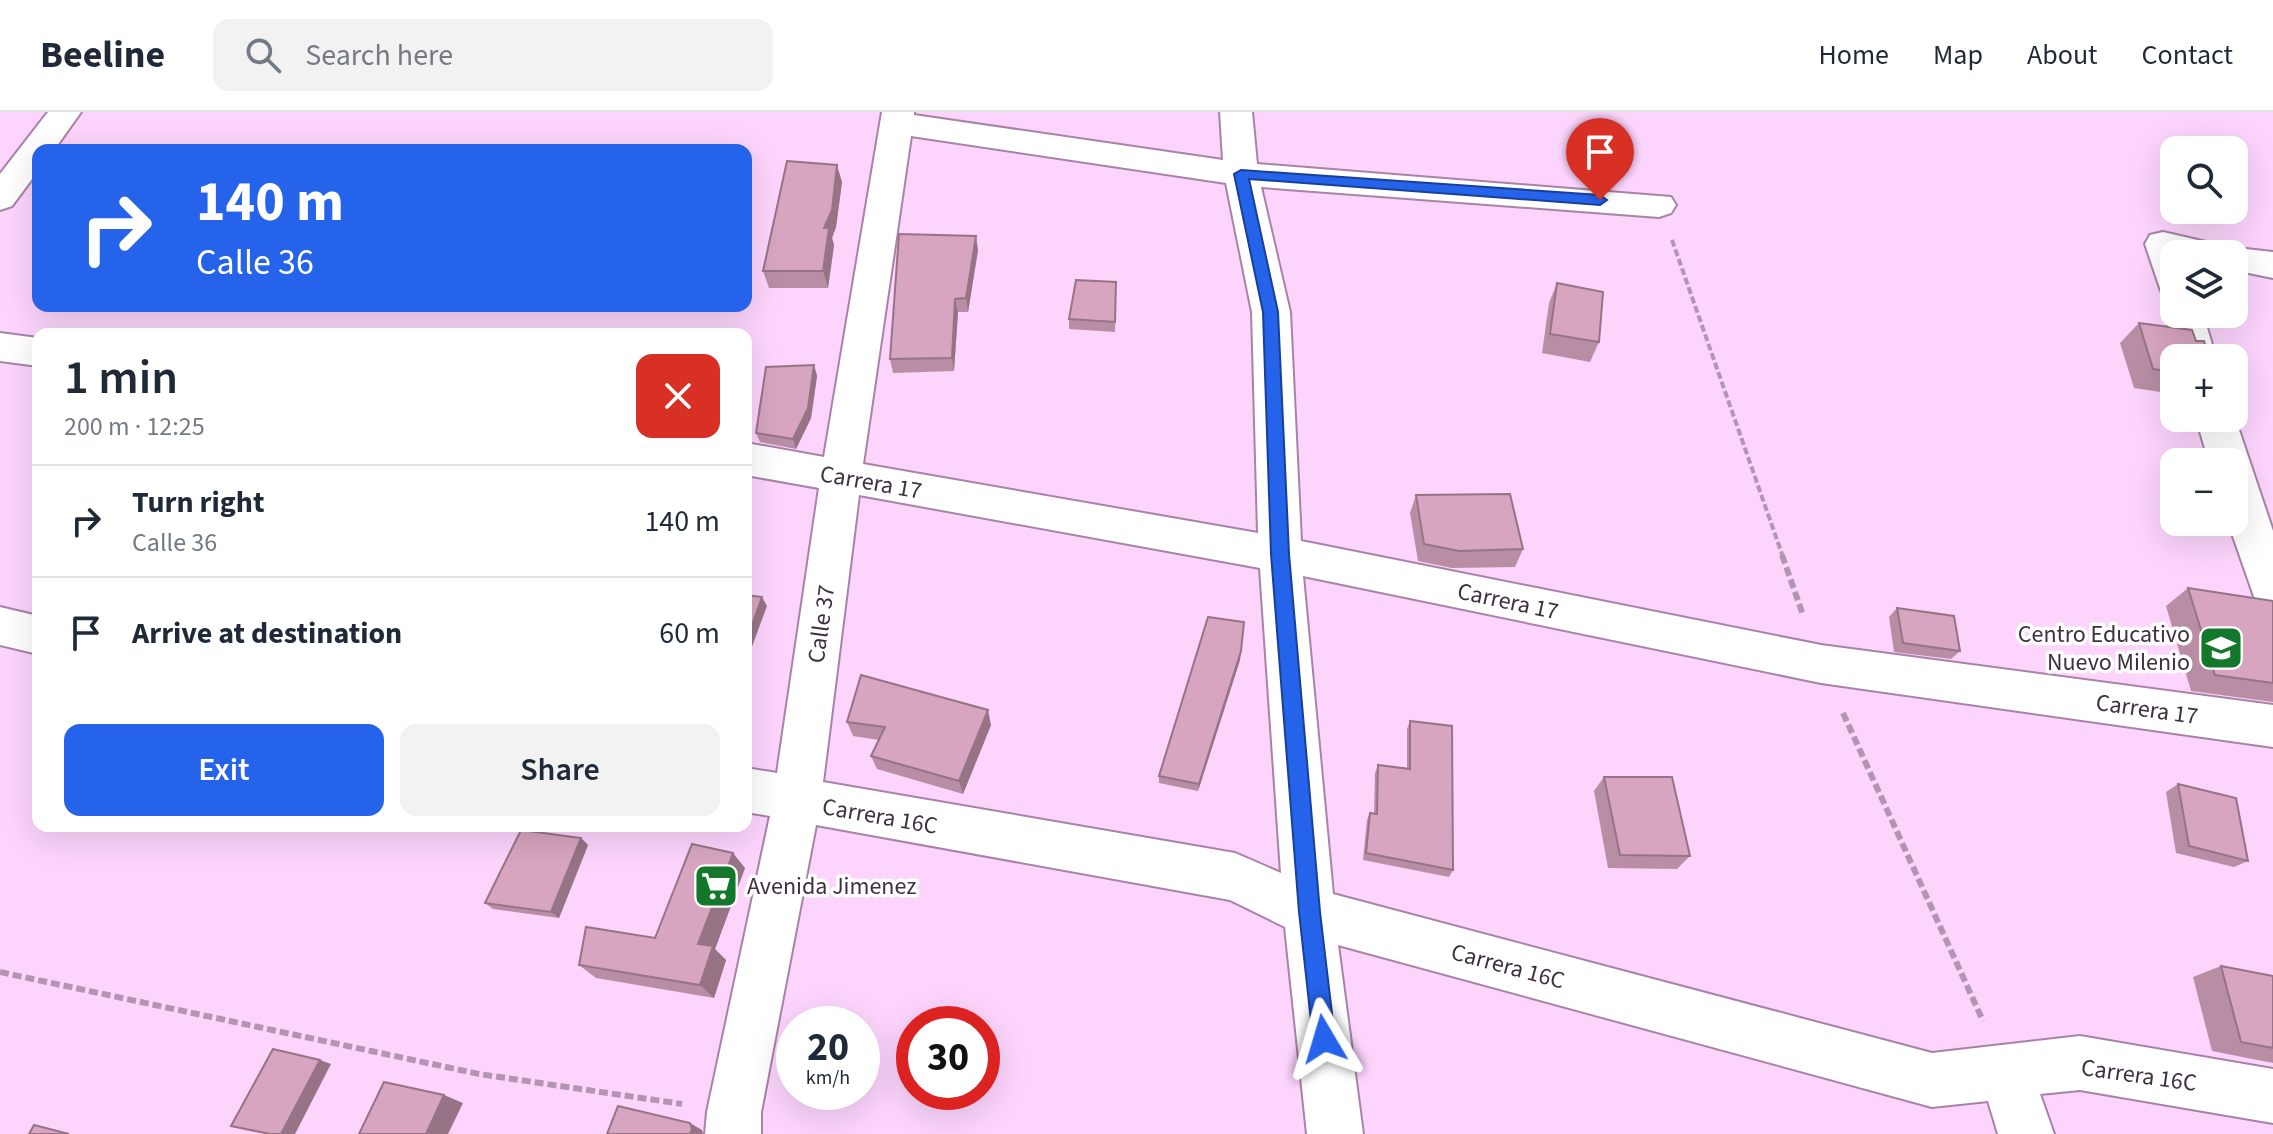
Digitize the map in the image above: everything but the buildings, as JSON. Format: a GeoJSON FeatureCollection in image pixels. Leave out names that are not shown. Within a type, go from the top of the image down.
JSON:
{"type":"FeatureCollection","features":[{"type":"Feature","properties":{"kind":"street"},"geometry":{"type":"LineString","coordinates":[[41,144],[65,112]]}},
{"type":"Feature","properties":{"kind":"street"},"geometry":{"type":"LineString","coordinates":[[1236,112],[1241,174],[1271,312],[1280,554],[1309,912],[1335,1134]]}},
{"type":"Feature","properties":{"kind":"street"},"geometry":{"type":"LineString","coordinates":[[897,118],[1241,174],[1659,205]]}},
{"type":"Feature","properties":{"kind":"street","name":"Calle 37"},"geometry":{"type":"LineString","coordinates":[[734,1123],[797,801],[841,476],[897,118]]}},
{"type":"Feature","properties":{"kind":"street"},"geometry":{"type":"LineString","coordinates":[[0,198],[32,156]]}},
{"type":"Feature","properties":{"kind":"street"},"geometry":{"type":"LineString","coordinates":[[2248,261],[2273,265]]}},
{"type":"Feature","properties":{"kind":"street"},"geometry":{"type":"LineString","coordinates":[[0,347],[32,351]]}},
{"type":"Feature","properties":{"kind":"street","name":"Carrera 17"},"geometry":{"type":"LineString","coordinates":[[752,460],[1280,554],[1821,664],[2273,726]]}},
{"type":"Feature","properties":{"kind":"street"},"geometry":{"type":"LineString","coordinates":[[2248,472],[2273,477]]}},
{"type":"Feature","properties":{"kind":"street"},"geometry":{"type":"LineString","coordinates":[[2248,519],[2273,595]]}},
{"type":"Feature","properties":{"kind":"street"},"geometry":{"type":"LineString","coordinates":[[0,626],[32,634]]}},
{"type":"Feature","properties":{"kind":"street","name":"Carrera 16C"},"geometry":{"type":"LineString","coordinates":[[752,791],[1235,877],[1309,912],[1932,1080],[2080,1063],[2273,1096]]}},
{"type":"Feature","properties":{"kind":"street"},"geometry":{"type":"LineString","coordinates":[[2006,1072],[2026,1134]]}},
{"type":"Feature","properties":{"kind":"path"},"geometry":{"type":"LineString","coordinates":[[0,972],[479,1074],[734,1123]]}},
{"type":"Feature","properties":{"kind":"place","name":"Centro Educativo Nuevo Milenio"},"geometry":{"type":"Point","coordinates":[2221,648]}},
{"type":"Feature","properties":{"kind":"place","name":"Avenida Jimenez"},"geometry":{"type":"Point","coordinates":[716,886]}},
{"type":"Feature","properties":{"kind":"route"},"geometry":{"type":"LineString","coordinates":[[1324,1039],[1309,912],[1280,554],[1271,312],[1241,174],[1600,200]]}}]}
